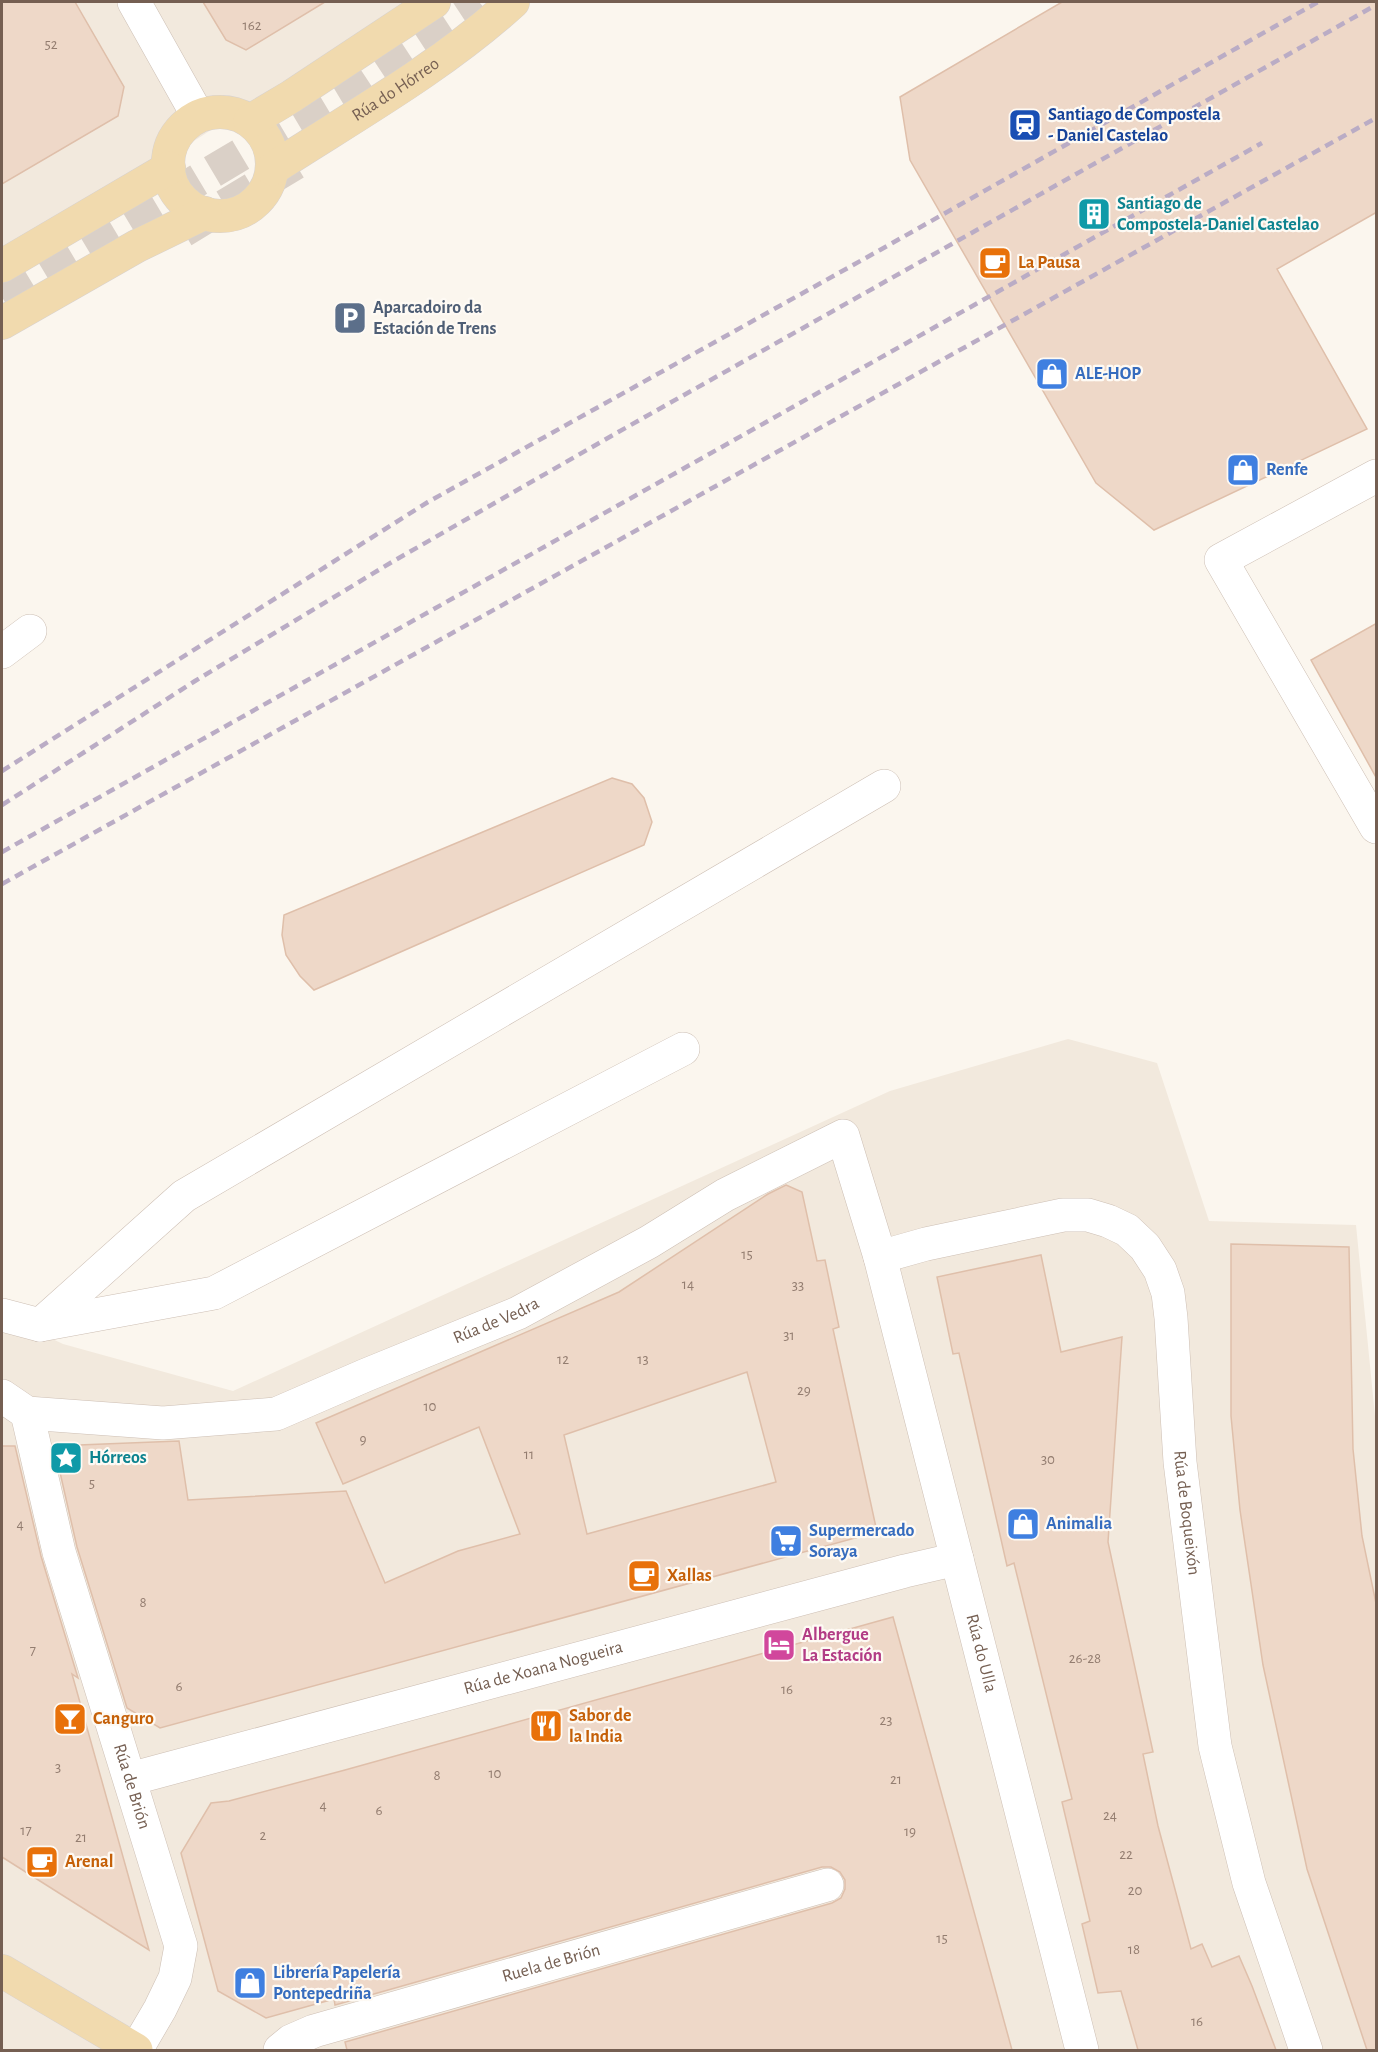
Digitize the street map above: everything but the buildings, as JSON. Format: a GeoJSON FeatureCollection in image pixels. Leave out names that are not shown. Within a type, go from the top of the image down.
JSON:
{"type":"FeatureCollection","features":[{"type":"Feature","properties":{"kind":"main road"},"geometry":{"type":"LineString","coordinates":[[250,121],[292,96],[434,2]]}},
{"type":"Feature","properties":{"kind":"main road","name":"Rúa do Hórreo"},"geometry":{"type":"LineString","coordinates":[[272,169],[456,50],[513,2]]}},
{"type":"Feature","properties":{"kind":"main road"},"geometry":{"type":"LineString","coordinates":[[211,112],[238,115],[250,121],[263,134],[271,151],[272,169],[261,197],[249,207],[221,216],[191,207],[180,196],[172,182],[169,155],[173,143],[188,123],[211,112]]}},
{"type":"Feature","properties":{"kind":"main road"},"geometry":{"type":"LineString","coordinates":[[2,266],[169,168]]}},
{"type":"Feature","properties":{"kind":"main road"},"geometry":{"type":"LineString","coordinates":[[2,323],[137,246],[205,213]]}},
{"type":"Feature","properties":{"kind":"main road"},"geometry":{"type":"LineString","coordinates":[[2,1971],[136,2050]]}},
{"type":"Feature","properties":{"kind":"street"},"geometry":{"type":"LineString","coordinates":[[134,2],[198,117]]}},
{"type":"Feature","properties":{"kind":"street"},"geometry":{"type":"LineString","coordinates":[[1377,476],[1221,560],[1377,827]]}},
{"type":"Feature","properties":{"kind":"street"},"geometry":{"type":"LineString","coordinates":[[2,652],[30,631]]}},
{"type":"Feature","properties":{"kind":"street"},"geometry":{"type":"LineString","coordinates":[[40,1325],[184,1196],[884,786]]}},
{"type":"Feature","properties":{"kind":"street"},"geometry":{"type":"LineString","coordinates":[[2,1315],[40,1325],[214,1293],[683,1049]]}},
{"type":"Feature","properties":{"kind":"street","name":"Rúa de Vedra"},"geometry":{"type":"LineString","coordinates":[[14,1405],[163,1423],[276,1414],[366,1374],[518,1314],[649,1242],[725,1196],[843,1136],[880,1257]]}},
{"type":"Feature","properties":{"kind":"street","name":"Rúa de Boqueixón"},"geometry":{"type":"LineString","coordinates":[[880,1257],[926,1244],[1063,1215],[1088,1215],[1127,1230],[1145,1247],[1160,1270],[1168,1293],[1171,1318],[1179,1462],[1215,1746],[1249,1883],[1306,2050]]}},
{"type":"Feature","properties":{"kind":"street","name":"Rúa do Ulla"},"geometry":{"type":"LineString","coordinates":[[880,1257],[1082,2050]]}},
{"type":"Feature","properties":{"kind":"street","name":"Rúa de Brión"},"geometry":{"type":"LineString","coordinates":[[14,1405],[180,1946],[175,1977],[160,2009],[136,2050]]}},
{"type":"Feature","properties":{"kind":"street","name":"Rúa de Xoana Nogueira"},"geometry":{"type":"LineString","coordinates":[[130,1779],[882,1577],[957,1559]]}},
{"type":"Feature","properties":{"kind":"street","name":"Ruela de Brión"},"geometry":{"type":"LineString","coordinates":[[280,2050],[291,2041],[314,2031],[827,1885]]}},
{"type":"Feature","properties":{"kind":"shaded area"},"geometry":{"type":"Polygon","coordinates":[[[2,2],[410,2],[197,139],[2,253],[2,2]]]}},
{"type":"Feature","properties":{"kind":"shaded area"},"geometry":{"type":"Polygon","coordinates":[[[1068,1039],[1157,1063],[1209,1221],[1356,1225],[1376,1426],[1376,2050],[2,2050],[2,1315],[63,1344],[233,1391],[890,1091],[1068,1039]]]}},
{"type":"Feature","properties":{"kind":"tunnel"},"geometry":{"type":"LineString","coordinates":[[2,297],[344,93],[469,11],[479,2]]}},
{"type":"Feature","properties":{"kind":"tunnel"},"geometry":{"type":"LineString","coordinates":[[183,231],[301,160]]}},
{"type":"Feature","properties":{"kind":"railway"},"geometry":{"type":"LineString","coordinates":[[2,771],[428,502],[1318,2]]}},
{"type":"Feature","properties":{"kind":"railway"},"geometry":{"type":"LineString","coordinates":[[2,805],[195,681],[392,562],[1376,5]]}},
{"type":"Feature","properties":{"kind":"railway"},"geometry":{"type":"LineString","coordinates":[[2,884],[1376,118]]}},
{"type":"Feature","properties":{"kind":"railway"},"geometry":{"type":"LineString","coordinates":[[2,852],[1262,143]]}},
{"type":"Feature","properties":{"kind":"place","name":"Santiago de Compostela - Daniel Castelao"},"geometry":{"type":"Point","coordinates":[1025,125]}},
{"type":"Feature","properties":{"kind":"place","name":"Santiago de Compostela-Daniel Castelao"},"geometry":{"type":"Point","coordinates":[1094,214]}},
{"type":"Feature","properties":{"kind":"place","name":"La Pausa"},"geometry":{"type":"Point","coordinates":[995,263]}},
{"type":"Feature","properties":{"kind":"place","name":"Aparcadoiro da Estación de Trens"},"geometry":{"type":"Point","coordinates":[350,318]}},
{"type":"Feature","properties":{"kind":"place","name":"ALE-HOP"},"geometry":{"type":"Point","coordinates":[1052,374]}},
{"type":"Feature","properties":{"kind":"place","name":"Renfe"},"geometry":{"type":"Point","coordinates":[1243,470]}},
{"type":"Feature","properties":{"kind":"place","name":"Hórreos"},"geometry":{"type":"Point","coordinates":[66,1458]}},
{"type":"Feature","properties":{"kind":"place","name":"Animalia"},"geometry":{"type":"Point","coordinates":[1023,1524]}},
{"type":"Feature","properties":{"kind":"place","name":"Supermercado Soraya"},"geometry":{"type":"Point","coordinates":[786,1541]}},
{"type":"Feature","properties":{"kind":"place","name":"Xallas"},"geometry":{"type":"Point","coordinates":[644,1576]}},
{"type":"Feature","properties":{"kind":"place","name":"Albergue La Estación"},"geometry":{"type":"Point","coordinates":[779,1645]}},
{"type":"Feature","properties":{"kind":"place","name":"Canguro"},"geometry":{"type":"Point","coordinates":[70,1719]}},
{"type":"Feature","properties":{"kind":"place","name":"Sabor de la India"},"geometry":{"type":"Point","coordinates":[546,1726]}},
{"type":"Feature","properties":{"kind":"place","name":"Arenal"},"geometry":{"type":"Point","coordinates":[42,1862]}},
{"type":"Feature","properties":{"kind":"place","name":"Librería Papelería Pontepedriña"},"geometry":{"type":"Point","coordinates":[250,1983]}}]}
